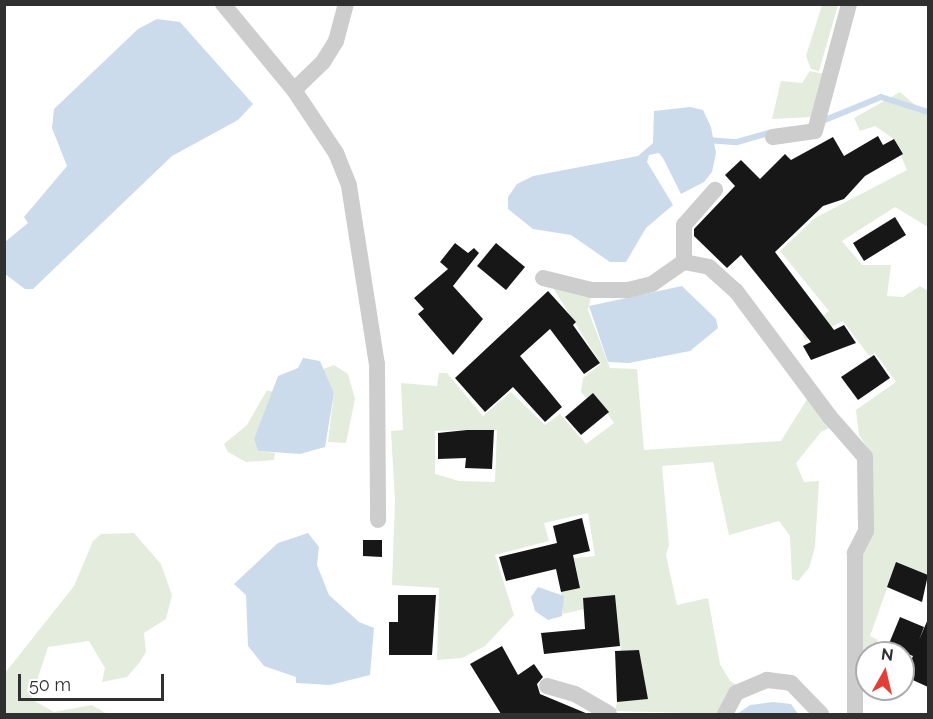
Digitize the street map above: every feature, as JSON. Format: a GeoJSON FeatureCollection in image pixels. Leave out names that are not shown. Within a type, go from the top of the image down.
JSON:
{"type":"FeatureCollection","features":[{"type":"Feature","properties":{"kind":"street"},"geometry":{"type":"LineString","coordinates":[[223,4],[294,90],[336,153],[349,186],[361,242],[377,364],[378,520]]}},
{"type":"Feature","properties":{"kind":"street"},"geometry":{"type":"LineString","coordinates":[[294,90],[332,48],[346,4]]}},
{"type":"Feature","properties":{"kind":"street"},"geometry":{"type":"LineString","coordinates":[[773,136],[815,131],[849,4]]}},
{"type":"Feature","properties":{"kind":"street"},"geometry":{"type":"LineString","coordinates":[[684,261],[684,225],[715,190]]}},
{"type":"Feature","properties":{"kind":"street"},"geometry":{"type":"LineString","coordinates":[[543,278],[591,290],[628,290],[652,284],[684,261],[710,267],[735,291],[830,417],[865,457],[866,531],[855,553],[855,714]]}},
{"type":"Feature","properties":{"kind":"street"},"geometry":{"type":"LineString","coordinates":[[725,714],[736,693],[767,680],[791,683],[821,714]]}},
{"type":"Feature","properties":{"kind":"street"},"geometry":{"type":"LineString","coordinates":[[548,686],[575,694],[609,714]]}},
{"type":"Feature","properties":{"kind":"shaded area"},"geometry":{"type":"Polygon","coordinates":[[[822,5],[838,5],[819,71],[811,69],[806,56],[822,5]]]}},
{"type":"Feature","properties":{"kind":"shaded area"},"geometry":{"type":"Polygon","coordinates":[[[810,71],[824,74],[812,117],[772,119],[781,81],[802,83],[810,71]]]}},
{"type":"Feature","properties":{"kind":"shaded area"},"geometry":{"type":"Polygon","coordinates":[[[900,92],[928,116],[928,227],[895,207],[842,241],[862,265],[891,265],[887,296],[903,297],[920,286],[928,291],[928,575],[896,563],[870,636],[878,641],[862,641],[859,556],[870,452],[859,435],[856,410],[896,382],[875,353],[869,356],[843,321],[806,340],[802,334],[829,311],[780,251],[815,218],[907,170],[894,139],[875,126],[860,131],[854,118],[900,92]]]}},
{"type":"Feature","properties":{"kind":"shaded area"},"geometry":{"type":"Polygon","coordinates":[[[553,288],[591,297],[588,310],[610,368],[637,369],[644,450],[781,441],[809,396],[831,427],[821,432],[796,463],[804,482],[819,481],[815,547],[809,568],[798,581],[792,579],[790,536],[779,521],[729,535],[713,462],[662,466],[669,545],[666,555],[677,605],[708,598],[720,664],[730,681],[739,686],[721,714],[615,711],[617,702],[648,699],[639,650],[621,651],[615,595],[583,598],[584,609],[563,614],[561,592],[580,587],[574,558],[595,556],[588,513],[544,523],[549,541],[495,555],[514,615],[485,646],[462,658],[437,660],[439,588],[392,585],[395,501],[391,431],[403,430],[401,383],[437,386],[439,373],[447,373],[483,416],[511,392],[545,425],[560,414],[586,444],[614,423],[593,393],[587,399],[581,392],[583,378],[601,364],[553,288]],[[497,430],[435,431],[435,474],[459,481],[495,482],[497,430]]]}},
{"type":"Feature","properties":{"kind":"shaded area"},"geometry":{"type":"Polygon","coordinates":[[[334,365],[348,374],[355,399],[346,443],[328,442],[334,393],[323,369],[334,365]]]}},
{"type":"Feature","properties":{"kind":"shaded area"},"geometry":{"type":"Polygon","coordinates":[[[267,390],[273,392],[254,439],[258,451],[275,453],[274,460],[246,462],[228,452],[224,444],[247,425],[267,390]]]}},
{"type":"Feature","properties":{"kind":"shaded area"},"geometry":{"type":"Polygon","coordinates":[[[134,533],[161,564],[172,595],[166,619],[144,633],[146,652],[140,662],[127,677],[102,682],[105,668],[89,641],[48,647],[31,699],[54,712],[92,705],[107,714],[5,714],[5,673],[74,586],[93,541],[101,534],[134,533]]]}},
{"type":"Feature","properties":{"kind":"water"},"geometry":{"type":"Polygon","coordinates":[[[157,19],[180,22],[253,104],[238,120],[172,156],[33,289],[25,289],[5,274],[5,242],[28,223],[24,217],[67,166],[52,128],[54,109],[138,29],[157,19]]]}},
{"type":"Feature","properties":{"kind":"water"},"geometry":{"type":"Polygon","coordinates":[[[690,107],[703,110],[711,127],[716,153],[712,172],[704,182],[681,194],[659,153],[649,155],[647,162],[673,205],[646,228],[626,262],[610,262],[571,235],[533,229],[508,209],[508,197],[517,184],[533,176],[638,156],[653,143],[654,111],[690,107]]]}},
{"type":"Feature","properties":{"kind":"water"},"geometry":{"type":"Polygon","coordinates":[[[682,286],[716,319],[718,328],[690,351],[629,363],[608,362],[589,306],[682,286]]]}},
{"type":"Feature","properties":{"kind":"water"},"geometry":{"type":"Polygon","coordinates":[[[303,358],[320,361],[334,393],[325,447],[300,454],[258,451],[254,439],[278,376],[298,368],[303,358]]]}},
{"type":"Feature","properties":{"kind":"water"},"geometry":{"type":"Polygon","coordinates":[[[308,533],[319,547],[317,565],[329,595],[359,622],[374,628],[370,675],[330,685],[296,683],[296,677],[264,666],[248,646],[246,595],[234,584],[278,543],[308,533]]]}},
{"type":"Feature","properties":{"kind":"water"},"geometry":{"type":"Polygon","coordinates":[[[538,587],[564,596],[562,616],[548,620],[535,611],[531,597],[538,587]]]}},
{"type":"Feature","properties":{"kind":"water"},"geometry":{"type":"Polygon","coordinates":[[[773,702],[791,704],[798,714],[737,714],[750,705],[773,702]]]}},
{"type":"Feature","properties":{"kind":"building"},"geometry":{"type":"Polygon","coordinates":[[[878,136],[883,145],[894,139],[903,154],[865,176],[844,199],[823,206],[775,252],[834,330],[844,325],[856,343],[811,360],[803,346],[811,342],[741,255],[727,268],[694,236],[694,229],[735,186],[725,175],[741,160],[760,179],[785,154],[791,160],[833,137],[844,156],[878,136]]]}},
{"type":"Feature","properties":{"kind":"building"},"geometry":{"type":"Polygon","coordinates":[[[895,217],[906,235],[864,261],[853,243],[895,217]]]}},
{"type":"Feature","properties":{"kind":"building"},"geometry":{"type":"Polygon","coordinates":[[[455,243],[468,253],[474,248],[479,253],[453,286],[483,319],[453,355],[418,314],[424,309],[414,298],[448,269],[440,262],[455,243]]]}},
{"type":"Feature","properties":{"kind":"building"},"geometry":{"type":"Polygon","coordinates":[[[496,243],[525,267],[506,290],[477,266],[496,243]]]}},
{"type":"Feature","properties":{"kind":"building"},"geometry":{"type":"Polygon","coordinates":[[[548,291],[576,322],[573,325],[600,363],[584,374],[550,329],[520,356],[562,407],[545,422],[513,387],[485,412],[455,378],[548,291]]]}},
{"type":"Feature","properties":{"kind":"building"},"geometry":{"type":"Polygon","coordinates":[[[874,355],[890,378],[858,400],[841,377],[874,355]]]}},
{"type":"Feature","properties":{"kind":"building"},"geometry":{"type":"Polygon","coordinates":[[[593,393],[609,412],[581,435],[565,417],[593,393]]]}},
{"type":"Feature","properties":{"kind":"building"},"geometry":{"type":"Polygon","coordinates":[[[494,430],[492,469],[465,468],[466,458],[438,459],[438,433],[494,430]]]}},
{"type":"Feature","properties":{"kind":"building"},"geometry":{"type":"Polygon","coordinates":[[[582,518],[590,551],[573,555],[580,588],[561,592],[556,569],[506,581],[499,557],[557,543],[553,526],[582,518]]]}},
{"type":"Feature","properties":{"kind":"building"},"geometry":{"type":"Polygon","coordinates":[[[363,540],[382,540],[382,557],[363,556],[363,540]]]}},
{"type":"Feature","properties":{"kind":"building"},"geometry":{"type":"Polygon","coordinates":[[[896,562],[928,575],[922,602],[887,587],[896,562]]]}},
{"type":"Feature","properties":{"kind":"building"},"geometry":{"type":"Polygon","coordinates":[[[398,595],[436,595],[432,655],[389,655],[389,622],[398,622],[398,595]]]}},
{"type":"Feature","properties":{"kind":"building"},"geometry":{"type":"Polygon","coordinates":[[[615,595],[620,646],[544,654],[541,633],[585,629],[583,598],[615,595]]]}},
{"type":"Feature","properties":{"kind":"building"},"geometry":{"type":"Polygon","coordinates":[[[900,617],[924,627],[919,640],[928,619],[928,687],[915,681],[915,641],[890,641],[900,617]]]}},
{"type":"Feature","properties":{"kind":"building"},"geometry":{"type":"Polygon","coordinates":[[[502,646],[518,675],[534,664],[543,677],[537,684],[540,694],[588,714],[501,714],[470,664],[502,646]]]}},
{"type":"Feature","properties":{"kind":"building"},"geometry":{"type":"Polygon","coordinates":[[[639,650],[648,699],[617,702],[615,651],[639,650]]]}},
{"type":"Feature","properties":{"kind":"waterway"},"geometry":{"type":"LineString","coordinates":[[820,122],[881,97],[928,112]]}},
{"type":"Feature","properties":{"kind":"waterway"},"geometry":{"type":"LineString","coordinates":[[706,140],[737,142],[771,132]]}}]}
